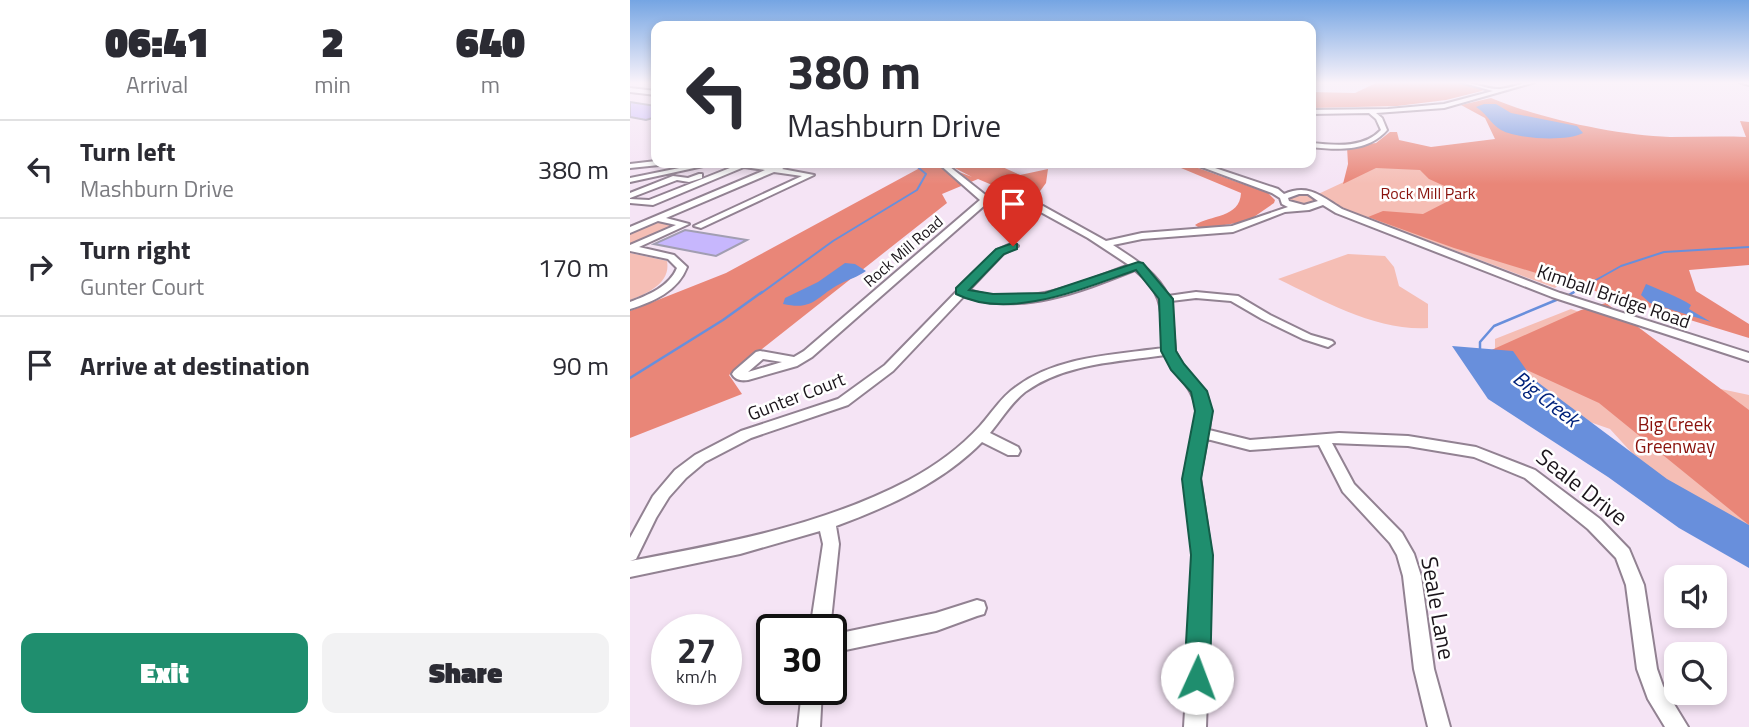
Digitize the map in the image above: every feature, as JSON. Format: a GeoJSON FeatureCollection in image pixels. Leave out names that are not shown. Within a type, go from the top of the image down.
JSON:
{"type":"FeatureCollection","features":[{"type":"Feature","properties":{"kind":"street"},"geometry":{"type":"LineString","coordinates":[[1316,145],[1352,145],[1375,139],[1384,130],[1377,116]]}},
{"type":"Feature","properties":{"kind":"street"},"geometry":{"type":"LineString","coordinates":[[630,168],[651,164]]}},
{"type":"Feature","properties":{"kind":"street"},"geometry":{"type":"LineString","coordinates":[[630,168],[651,166]]}},
{"type":"Feature","properties":{"kind":"street"},"geometry":{"type":"LineString","coordinates":[[630,180],[689,168]]}},
{"type":"Feature","properties":{"kind":"street"},"geometry":{"type":"LineString","coordinates":[[630,198],[676,178],[689,180],[719,168]]}},
{"type":"Feature","properties":{"kind":"street"},"geometry":{"type":"LineString","coordinates":[[630,198],[650,203],[737,168]]}},
{"type":"Feature","properties":{"kind":"street"},"geometry":{"type":"LineString","coordinates":[[698,226],[810,174],[769,168]]}},
{"type":"Feature","properties":{"kind":"street","name":"Rock Mill Road"},"geometry":{"type":"LineString","coordinates":[[796,361],[814,349],[985,199],[947,168]]}},
{"type":"Feature","properties":{"kind":"street"},"geometry":{"type":"LineString","coordinates":[[1208,168],[1275,191],[1284,198]]}},
{"type":"Feature","properties":{"kind":"street"},"geometry":{"type":"LineString","coordinates":[[1221,168],[1273,186],[1300,192]]}},
{"type":"Feature","properties":{"kind":"street"},"geometry":{"type":"LineString","coordinates":[[630,230],[774,169]]}},
{"type":"Feature","properties":{"kind":"street"},"geometry":{"type":"LineString","coordinates":[[1264,217],[1284,198],[1300,192]]}},
{"type":"Feature","properties":{"kind":"street","name":"Kimball Bridge Road"},"geometry":{"type":"LineString","coordinates":[[1300,192],[1315,194],[1339,211],[1522,283],[1604,312],[1749,357]]}},
{"type":"Feature","properties":{"kind":"street","name":"Kimball Bridge Road"},"geometry":{"type":"LineString","coordinates":[[1284,198],[1304,207],[1335,213],[1446,257],[1469,263]]}},
{"type":"Feature","properties":{"kind":"street"},"geometry":{"type":"LineString","coordinates":[[1104,244],[1142,236],[1224,231],[1264,217],[1318,205],[1323,201]]}},
{"type":"Feature","properties":{"kind":"street"},"geometry":{"type":"LineString","coordinates":[[1040,208],[1138,265],[1166,299],[1168,351],[1177,367],[1199,391],[1204,411],[1192,479],[1202,555],[1195,727]]}},
{"type":"Feature","properties":{"kind":"street"},"geometry":{"type":"LineString","coordinates":[[658,219],[711,228]]}},
{"type":"Feature","properties":{"kind":"street"},"geometry":{"type":"LineString","coordinates":[[630,248],[685,224]]}},
{"type":"Feature","properties":{"kind":"street","name":"Gunter Court"},"geometry":{"type":"LineString","coordinates":[[630,554],[662,494],[687,468],[704,455],[740,438],[843,402],[857,394],[889,368],[1000,252],[1013,246]]}},
{"type":"Feature","properties":{"kind":"street"},"geometry":{"type":"LineString","coordinates":[[630,248],[671,257],[682,267],[681,273],[670,285],[630,306]]}},
{"type":"Feature","properties":{"kind":"street"},"geometry":{"type":"LineString","coordinates":[[961,291],[971,296],[993,299],[1047,297],[1138,265]]}},
{"type":"Feature","properties":{"kind":"street"},"geometry":{"type":"LineString","coordinates":[[1166,299],[1196,295],[1234,298],[1307,337],[1328,343]]}},
{"type":"Feature","properties":{"kind":"street"},"geometry":{"type":"LineString","coordinates":[[630,569],[764,543],[867,507],[928,476],[981,435],[1011,398],[1044,376],[1091,363],[1168,351]]}},
{"type":"Feature","properties":{"kind":"street","name":"Seale Drive"},"geometry":{"type":"LineString","coordinates":[[1201,433],[1250,444],[1324,439],[1408,441],[1476,452],[1513,465],[1546,485],[1610,538],[1623,554],[1635,585],[1647,669],[1655,692],[1677,727]]}},
{"type":"Feature","properties":{"kind":"street"},"geometry":{"type":"LineString","coordinates":[[981,435],[1013,451]]}},
{"type":"Feature","properties":{"kind":"street","name":"Seale Lane"},"geometry":{"type":"LineString","coordinates":[[1324,439],[1348,488],[1396,538],[1405,554],[1412,576],[1424,669],[1439,727]]}},
{"type":"Feature","properties":{"kind":"street"},"geometry":{"type":"LineString","coordinates":[[822,614],[831,544],[827,523]]}},
{"type":"Feature","properties":{"kind":"street"},"geometry":{"type":"LineString","coordinates":[[847,641],[936,622],[977,608]]}},
{"type":"Feature","properties":{"kind":"street"},"geometry":{"type":"LineString","coordinates":[[809,727],[811,705]]}},
{"type":"Feature","properties":{"kind":"green space"},"geometry":{"type":"Polygon","coordinates":[[[1481,116],[1545,116],[1603,129],[1670,137],[1746,137],[1740,121],[1749,122],[1749,265],[1689,270],[1696,291],[1749,324],[1749,338],[1454,248],[1368,217],[1383,211],[1423,214],[1462,194],[1429,179],[1420,170],[1376,168],[1343,184],[1348,164],[1347,147],[1376,143],[1390,132],[1397,132],[1399,140],[1431,147],[1495,139],[1485,118],[1481,116]]]}},
{"type":"Feature","properties":{"kind":"green space","name":"Rock Mill Park"},"geometry":{"type":"Polygon","coordinates":[[[1408,152],[1583,261],[1555,288],[1320,200],[1309,206],[1291,202],[1287,197],[1298,193],[1314,196],[1408,152]]]}},
{"type":"Feature","properties":{"kind":"green space"},"geometry":{"type":"Polygon","coordinates":[[[920,168],[949,168],[972,177],[955,168],[1005,168],[1020,175],[1048,169],[1046,183],[1032,202],[978,179],[942,194],[947,203],[729,375],[742,394],[630,438],[630,311],[726,273],[920,168]]]}},
{"type":"Feature","properties":{"kind":"green space"},"geometry":{"type":"Polygon","coordinates":[[[1181,168],[1198,168],[1268,193],[1275,200],[1248,221],[1201,229],[1195,225],[1236,207],[1241,193],[1181,168]]]}},
{"type":"Feature","properties":{"kind":"green space"},"geometry":{"type":"Polygon","coordinates":[[[657,220],[680,224],[630,245],[630,232],[657,220]]]}},
{"type":"Feature","properties":{"kind":"green space"},"geometry":{"type":"Polygon","coordinates":[[[630,253],[667,261],[667,269],[657,286],[630,300],[630,253]]]}},
{"type":"Feature","properties":{"kind":"green space"},"geometry":{"type":"Polygon","coordinates":[[[1348,254],[1385,256],[1394,267],[1399,286],[1428,304],[1428,328],[1409,328],[1370,320],[1278,279],[1348,254]]]}},
{"type":"Feature","properties":{"kind":"green space","name":"Big Creek Greenway"},"geometry":{"type":"Polygon","coordinates":[[[1606,303],[1749,410],[1749,525],[1599,403],[1487,352],[1581,310],[1606,303]]]}},
{"type":"Feature","properties":{"kind":"green space","name":"Big Creek Greenway"},"geometry":{"type":"Polygon","coordinates":[[[1571,309],[1602,320],[1688,382],[1749,395],[1749,546],[1674,499],[1610,429],[1544,406],[1495,362],[1495,339],[1571,309]]]}},
{"type":"Feature","properties":{"kind":"water"},"geometry":{"type":"Polygon","coordinates":[[[1486,116],[1526,116],[1577,126],[1583,133],[1565,138],[1529,137],[1497,128],[1486,116]]]}},
{"type":"Feature","properties":{"kind":"water"},"geometry":{"type":"Polygon","coordinates":[[[845,263],[855,264],[866,271],[809,304],[783,304],[785,298],[818,282],[845,263]]]}},
{"type":"Feature","properties":{"kind":"water"},"geometry":{"type":"Polygon","coordinates":[[[1646,284],[1686,302],[1691,305],[1689,309],[1711,322],[1650,303],[1641,295],[1646,284]]]}},
{"type":"Feature","properties":{"kind":"water"},"geometry":{"type":"Polygon","coordinates":[[[1452,346],[1513,351],[1532,378],[1667,479],[1749,525],[1749,568],[1679,528],[1608,477],[1488,399],[1452,346]]]}},
{"type":"Feature","properties":{"kind":"building"},"geometry":{"type":"Polygon","coordinates":[[[651,116],[651,118],[646,120],[630,117],[651,116]]]}},
{"type":"Feature","properties":{"kind":"building"},"geometry":{"type":"Polygon","coordinates":[[[685,230],[747,240],[716,256],[654,244],[685,230]]]}},
{"type":"Feature","properties":{"kind":"waterway"},"geometry":{"type":"LineString","coordinates":[[760,294],[833,241],[917,190],[926,174],[919,168]]}},
{"type":"Feature","properties":{"kind":"waterway","name":"Big Creek"},"geometry":{"type":"LineString","coordinates":[[1571,294],[1621,266],[1664,252],[1749,247]]}},
{"type":"Feature","properties":{"kind":"waterway"},"geometry":{"type":"LineString","coordinates":[[630,378],[723,320],[762,292]]}},
{"type":"Feature","properties":{"kind":"waterway","name":"Big Creek"},"geometry":{"type":"LineString","coordinates":[[1567,296],[1574,292]]}},
{"type":"Feature","properties":{"kind":"waterway","name":"Big Creek"},"geometry":{"type":"LineString","coordinates":[[1480,350],[1480,342],[1494,326],[1561,298]]}},
{"type":"Feature","properties":{"kind":"route"},"geometry":{"type":"LineString","coordinates":[[1013,246],[1000,252],[961,291],[971,296],[993,299],[1047,297],[1138,265],[1166,299],[1168,351],[1177,367],[1199,391],[1204,411],[1204,421],[1192,466],[1202,555],[1197,678]]}}]}
